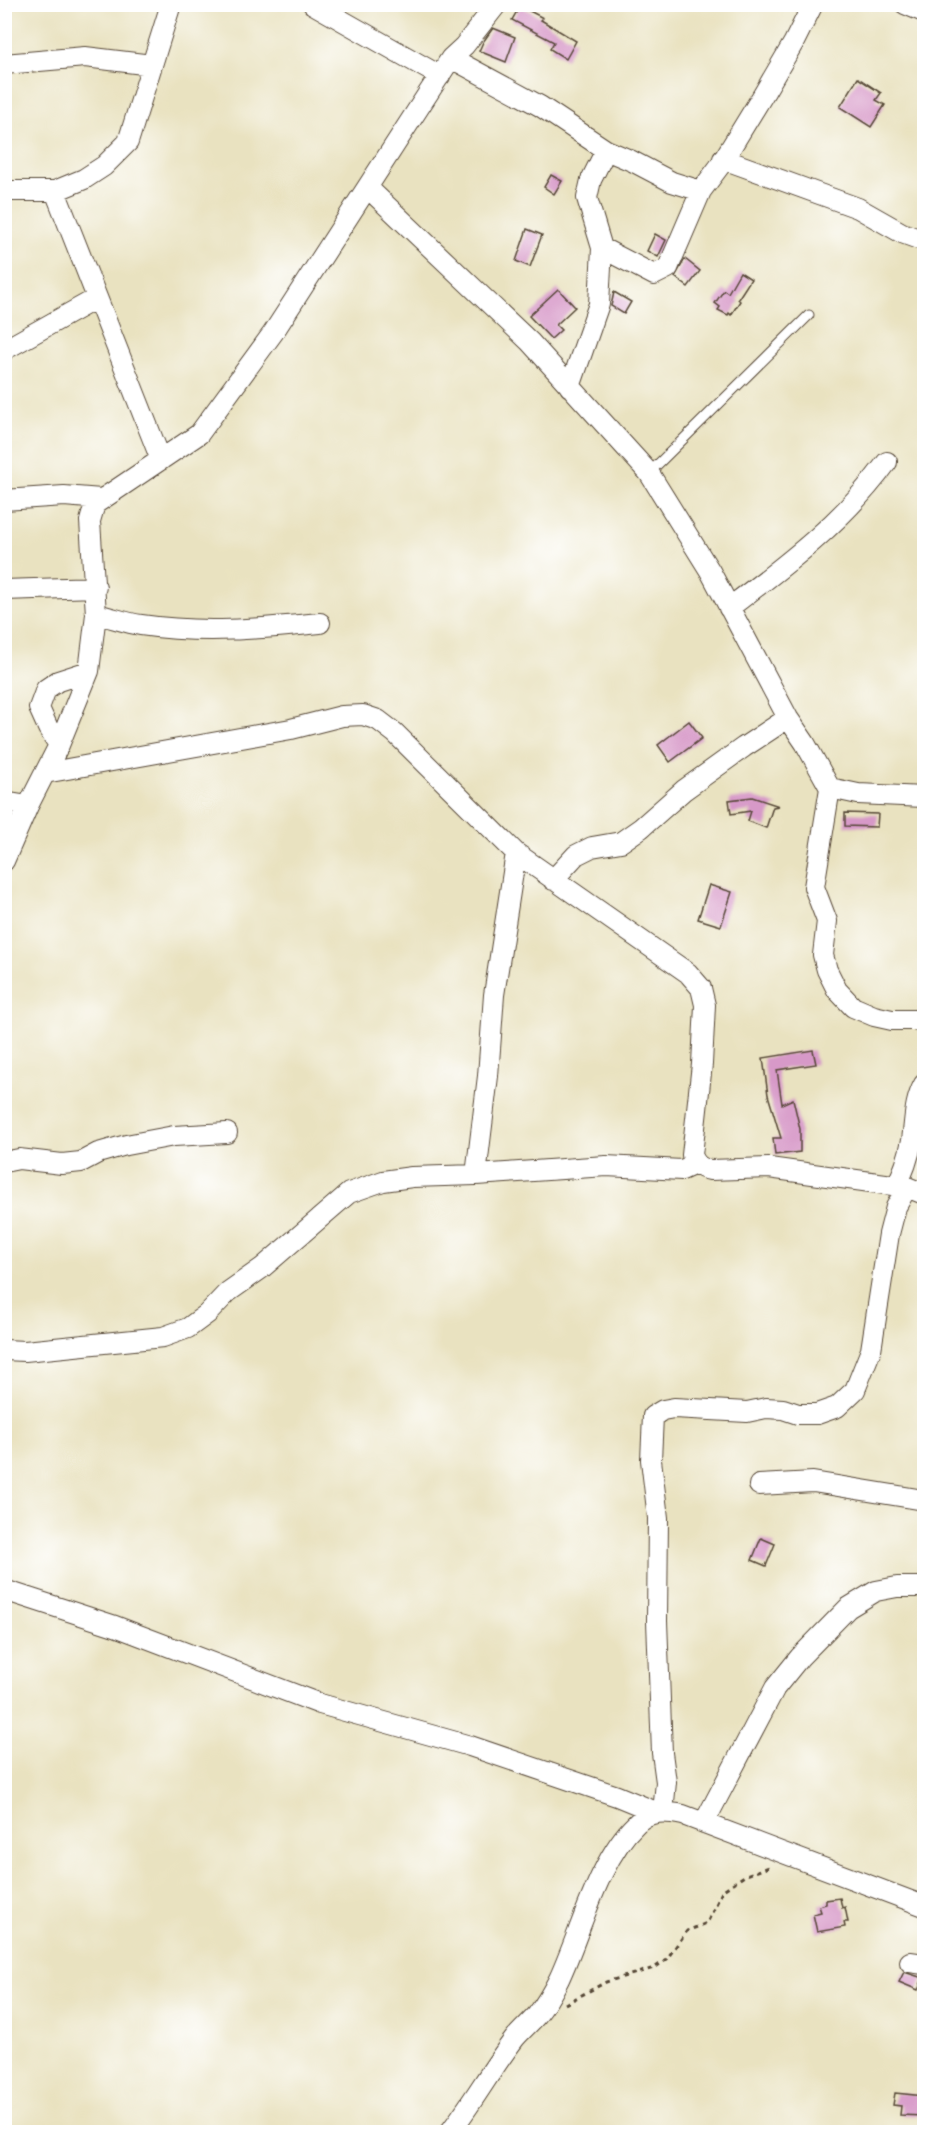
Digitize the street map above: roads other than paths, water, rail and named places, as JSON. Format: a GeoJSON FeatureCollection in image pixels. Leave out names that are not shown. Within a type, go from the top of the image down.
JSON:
{"type":"FeatureCollection","features":[{"type":"Feature","properties":{"kind":"street"},"geometry":{"type":"LineString","coordinates":[[4,191],[55,191],[84,179],[104,166],[128,142],[171,4]]}},
{"type":"Feature","properties":{"kind":"street"},"geometry":{"type":"LineString","coordinates":[[313,4],[440,76]]}},
{"type":"Feature","properties":{"kind":"street"},"geometry":{"type":"LineString","coordinates":[[4,861],[28,806],[59,745],[88,671],[96,614],[90,521],[95,504],[199,434],[273,333],[451,58],[464,46],[497,4]]}},
{"type":"Feature","properties":{"kind":"street"},"geometry":{"type":"LineString","coordinates":[[602,248],[654,275],[668,268],[701,191],[795,42],[813,4]]}},
{"type":"Feature","properties":{"kind":"street"},"geometry":{"type":"LineString","coordinates":[[905,4],[924,12]]}},
{"type":"Feature","properties":{"kind":"street"},"geometry":{"type":"LineString","coordinates":[[4,64],[86,57],[152,65]]}},
{"type":"Feature","properties":{"kind":"street"},"geometry":{"type":"LineString","coordinates":[[451,58],[540,106],[606,150],[672,182],[701,191]]}},
{"type":"Feature","properties":{"kind":"street"},"geometry":{"type":"LineString","coordinates":[[570,387],[599,304],[602,248],[587,198],[591,180],[606,150]]}},
{"type":"Feature","properties":{"kind":"street"},"geometry":{"type":"LineString","coordinates":[[723,159],[858,208],[902,233],[924,241]]}},
{"type":"Feature","properties":{"kind":"street"},"geometry":{"type":"LineString","coordinates":[[368,188],[530,342],[649,473],[710,571],[788,718],[805,742],[830,788],[814,887],[827,921],[823,955],[827,970],[837,990],[853,1007],[874,1016],[892,1020],[915,1020],[924,1024]]}},
{"type":"Feature","properties":{"kind":"street"},"geometry":{"type":"LineString","coordinates":[[55,191],[160,460]]}},
{"type":"Feature","properties":{"kind":"street"},"geometry":{"type":"LineString","coordinates":[[4,350],[97,298]]}},
{"type":"Feature","properties":{"kind":"street"},"geometry":{"type":"LineString","coordinates":[[729,608],[827,530],[867,490],[887,462]]}},
{"type":"Feature","properties":{"kind":"street"},"geometry":{"type":"LineString","coordinates":[[4,500],[64,496],[101,499]]}},
{"type":"Feature","properties":{"kind":"street"},"geometry":{"type":"LineString","coordinates":[[4,590],[96,587]]}},
{"type":"Feature","properties":{"kind":"street"},"geometry":{"type":"LineString","coordinates":[[96,614],[139,625],[188,630],[244,631],[320,623]]}},
{"type":"Feature","properties":{"kind":"street"},"geometry":{"type":"LineString","coordinates":[[59,745],[39,708],[46,689],[58,681],[88,671]]}},
{"type":"Feature","properties":{"kind":"street"},"geometry":{"type":"LineString","coordinates":[[45,773],[213,744],[291,729],[342,716],[363,715],[378,720],[395,733],[516,853],[688,973],[701,988],[705,1005],[692,1155],[695,1163],[701,1168],[710,1170],[768,1168],[909,1189]]}},
{"type":"Feature","properties":{"kind":"street"},"geometry":{"type":"LineString","coordinates":[[553,880],[576,855],[592,847],[621,842],[641,828],[684,790],[788,718]]}},
{"type":"Feature","properties":{"kind":"street"},"geometry":{"type":"LineString","coordinates":[[830,788],[858,794],[924,797]]}},
{"type":"Feature","properties":{"kind":"street"},"geometry":{"type":"LineString","coordinates":[[4,802],[28,806]]}},
{"type":"Feature","properties":{"kind":"street"},"geometry":{"type":"LineString","coordinates":[[476,1175],[488,1076],[494,995],[516,853]]}},
{"type":"Feature","properties":{"kind":"street"},"geometry":{"type":"LineString","coordinates":[[659,1812],[666,1782],[661,1728],[657,1621],[658,1518],[651,1461],[653,1416],[663,1410],[674,1408],[726,1412],[783,1408],[798,1414],[817,1414],[837,1407],[855,1390],[871,1350],[889,1234],[896,1207],[909,1189],[906,1162],[912,1142],[916,1103],[924,1084]]}},
{"type":"Feature","properties":{"kind":"street"},"geometry":{"type":"LineString","coordinates":[[4,1162],[19,1160],[62,1164],[81,1162],[98,1153],[126,1145],[174,1136],[227,1133]]}},
{"type":"Feature","properties":{"kind":"street"},"geometry":{"type":"LineString","coordinates":[[4,1350],[26,1352],[163,1337],[188,1328],[207,1314],[228,1292],[262,1268],[349,1193],[383,1182],[412,1177],[606,1166],[682,1170],[695,1163]]}},
{"type":"Feature","properties":{"kind":"street"},"geometry":{"type":"LineString","coordinates":[[759,1485],[813,1482],[924,1500]]}},
{"type":"Feature","properties":{"kind":"street"},"geometry":{"type":"LineString","coordinates":[[704,1823],[775,1688],[800,1657],[848,1608],[876,1591],[897,1587],[924,1587]]}},
{"type":"Feature","properties":{"kind":"street"},"geometry":{"type":"LineString","coordinates":[[4,1590],[115,1626],[320,1704],[470,1746],[659,1812],[683,1815],[924,1906]]}},
{"type":"Feature","properties":{"kind":"street"},"geometry":{"type":"LineString","coordinates":[[450,2133],[516,2037],[538,2014],[558,1980],[577,1931],[615,1851],[635,1824],[659,1812]]}},
{"type":"Feature","properties":{"kind":"lane"},"geometry":{"type":"LineString","coordinates":[[649,473],[808,315]]}}]}
